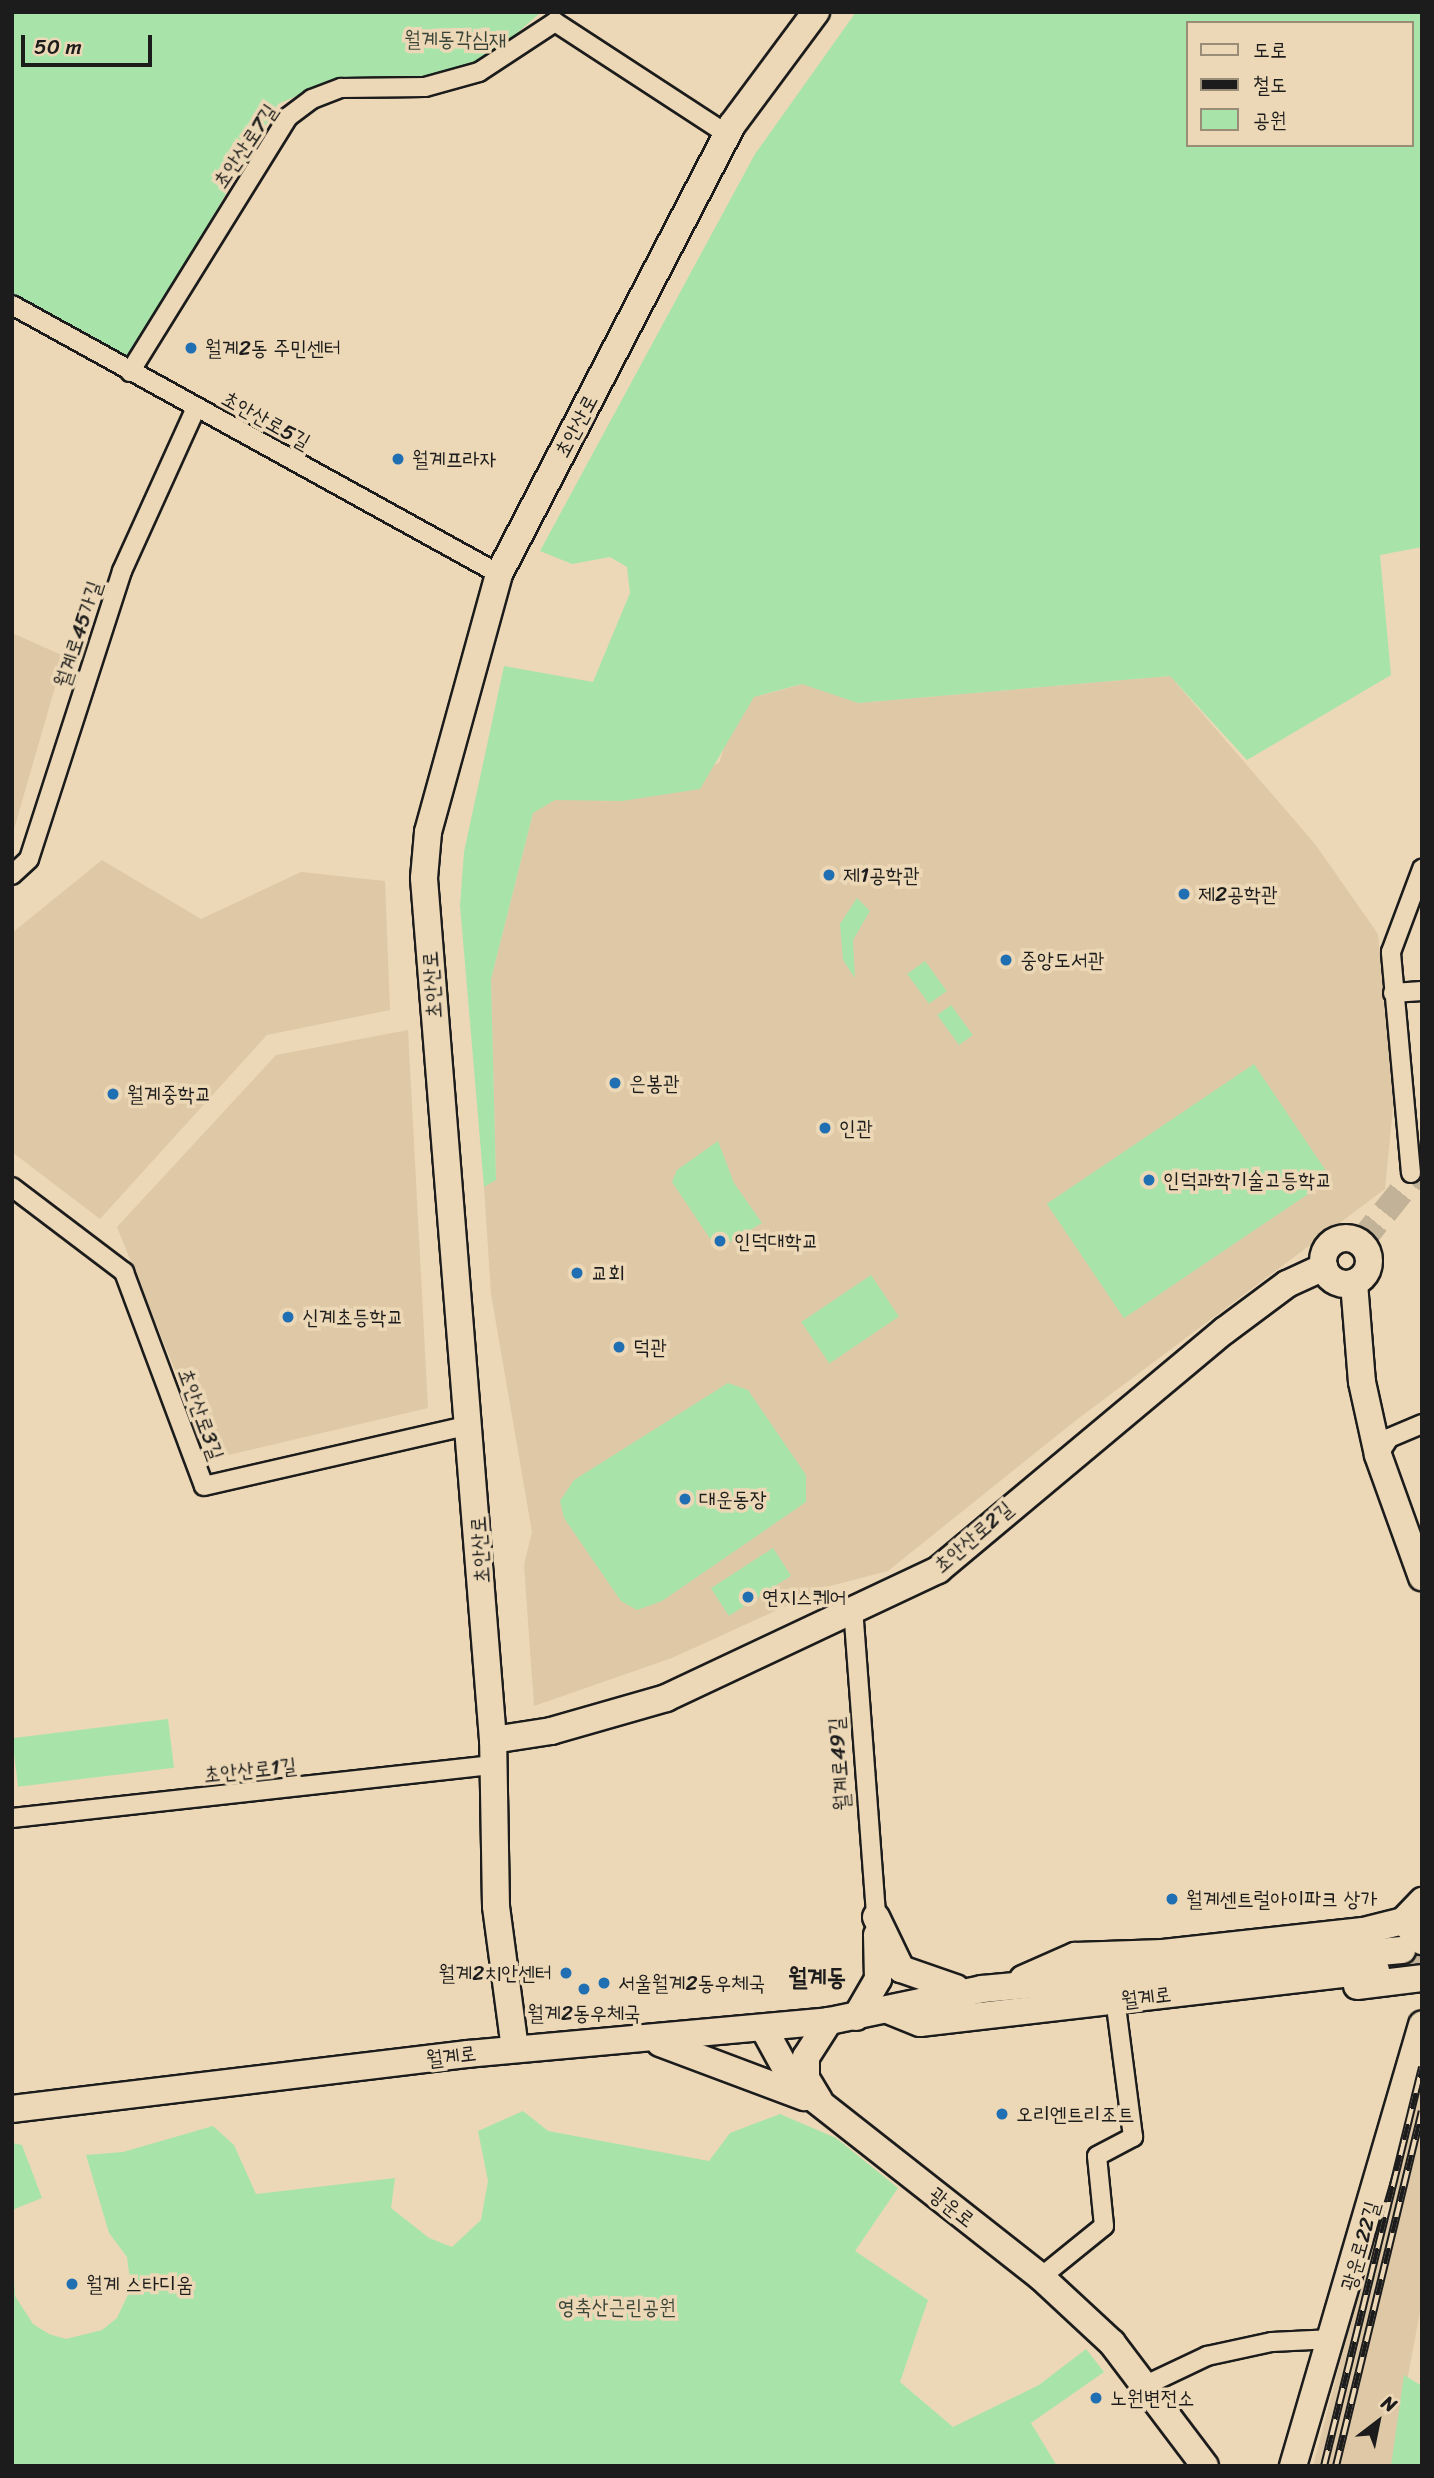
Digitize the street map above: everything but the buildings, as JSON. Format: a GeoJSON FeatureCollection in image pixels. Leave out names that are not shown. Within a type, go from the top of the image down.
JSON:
{"type":"FeatureCollection","features":[{"type":"Feature","properties":{"kind":"street","name":"초안산로"},"geometry":{"type":"LineString","coordinates":[[515,2049],[496,1906],[493,1752],[470,1425],[424,878],[428,832],[499,574],[727,134],[816,12]]}},
{"type":"Feature","properties":{"kind":"street","name":"초안산로7길"},"geometry":{"type":"LineString","coordinates":[[130,372],[288,117],[341,88],[425,87],[479,72],[559,17],[727,134]]}},
{"type":"Feature","properties":{"kind":"street","name":"초안산로5길"},"geometry":{"type":"LineString","coordinates":[[12,305],[499,574]]}},
{"type":"Feature","properties":{"kind":"street","name":"월계로45가길"},"geometry":{"type":"LineString","coordinates":[[12,875],[29,859],[122,572],[196,408]]}},
{"type":"Feature","properties":{"kind":"street"},"geometry":{"type":"LineString","coordinates":[[1411,1173],[1391,952],[1422,869]]}},
{"type":"Feature","properties":{"kind":"street"},"geometry":{"type":"LineString","coordinates":[[1393,993],[1422,991]]}},
{"type":"Feature","properties":{"kind":"street","name":"초안산로3길"},"geometry":{"type":"LineString","coordinates":[[12,1187],[124,1272],[204,1486],[470,1425]]}},
{"type":"Feature","properties":{"kind":"street"},"geometry":{"type":"LineString","coordinates":[[1354,1283],[1335,1282],[1324,1267],[1333,1242],[1356,1241],[1369,1260],[1354,1283],[1362,1382],[1378,1455],[1422,1577]]}},
{"type":"Feature","properties":{"kind":"street","name":"초안산로2길"},"geometry":{"type":"LineString","coordinates":[[493,1752],[551,1731],[666,1698],[853,1608],[890,1597],[939,1570],[1224,1331],[1287,1284],[1324,1267]]}},
{"type":"Feature","properties":{"kind":"street"},"geometry":{"type":"LineString","coordinates":[[1378,1455],[1389,1438],[1422,1424]]}},
{"type":"Feature","properties":{"kind":"street","name":"월계로49길"},"geometry":{"type":"LineString","coordinates":[[853,1608],[876,1917]]}},
{"type":"Feature","properties":{"kind":"street","name":"초안산로1길"},"geometry":{"type":"LineString","coordinates":[[12,1818],[493,1752]]}},
{"type":"Feature","properties":{"kind":"street"},"geometry":{"type":"LineString","coordinates":[[997,1997],[1074,1956],[1238,1945],[1403,1920],[1422,1901]]}},
{"type":"Feature","properties":{"kind":"street"},"geometry":{"type":"LineString","coordinates":[[876,1917],[901,1969],[943,1987],[1117,2014],[1413,1963],[1403,1920]]}},
{"type":"Feature","properties":{"kind":"street"},"geometry":{"type":"LineString","coordinates":[[856,2017],[878,1979],[876,1917]]}},
{"type":"Feature","properties":{"kind":"street","name":"월계로"},"geometry":{"type":"LineString","coordinates":[[12,2109],[515,2049],[764,2029],[890,2011],[919,1998],[997,1997],[1413,1963]]}},
{"type":"Feature","properties":{"kind":"street","name":"월계로"},"geometry":{"type":"LineString","coordinates":[[890,2011],[920,2023],[997,1997]]}},
{"type":"Feature","properties":{"kind":"street","name":"월계로"},"geometry":{"type":"LineString","coordinates":[[1041,2277],[1104,2226],[1097,2156],[1133,2137],[1117,2014]]}},
{"type":"Feature","properties":{"kind":"street"},"geometry":{"type":"LineString","coordinates":[[822,2105],[806,2078],[806,2057],[829,2021]]}},
{"type":"Feature","properties":{"kind":"street","name":"광운로22길"},"geometry":{"type":"LineString","coordinates":[[1293,2466],[1333,2339],[1422,2024]]}},
{"type":"Feature","properties":{"kind":"street","name":"광운로"},"geometry":{"type":"LineString","coordinates":[[764,2029],[793,2082],[1041,2277],[1112,2343],[1205,2466]]}},
{"type":"Feature","properties":{"kind":"street"},"geometry":{"type":"LineString","coordinates":[[643,2039],[822,2105]]}},
{"type":"Feature","properties":{"kind":"street"},"geometry":{"type":"LineString","coordinates":[[1146,2385],[1207,2356],[1272,2342],[1333,2339]]}},
{"type":"Feature","properties":{"kind":"shaded area"},"geometry":{"type":"Polygon","coordinates":[[[12,633],[64,656],[12,836],[12,633]]]}},
{"type":"Feature","properties":{"kind":"shaded area","name":"인덕대학교"},"geometry":{"type":"Polygon","coordinates":[[[1170,676],[1315,844],[1378,934],[1394,1097],[1385,1189],[1075,1421],[888,1571],[830,1586],[672,1658],[534,1706],[524,1565],[532,1532],[491,1294],[484,1187],[496,1179],[491,979],[533,813],[555,799],[622,801],[719,763],[728,735],[754,697],[803,684],[858,703],[1170,676]]]}},
{"type":"Feature","properties":{"kind":"shaded area","name":"월계중학교"},"geometry":{"type":"Polygon","coordinates":[[[102,860],[201,919],[301,872],[385,881],[390,1010],[267,1035],[100,1219],[12,1152],[12,933],[102,860]]]}},
{"type":"Feature","properties":{"kind":"shaded area","name":"신계초등학교"},"geometry":{"type":"Polygon","coordinates":[[[408,1030],[428,1408],[211,1459],[117,1227],[276,1055],[408,1030]]]}},
{"type":"Feature","properties":{"kind":"shaded area"},"geometry":{"type":"Polygon","coordinates":[[[1422,2050],[1422,2301],[1391,2466],[1313,2466],[1422,2050]]]}},
{"type":"Feature","properties":{"kind":"green space","name":"월계동각심재"},"geometry":{"type":"Polygon","coordinates":[[[12,12],[541,12],[492,55],[439,75],[334,80],[278,104],[130,359],[12,295],[12,12]]]}},
{"type":"Feature","properties":{"kind":"green space"},"geometry":{"type":"Polygon","coordinates":[[[856,12],[1422,12],[1422,547],[1380,555],[1391,675],[1247,760],[1170,676],[858,703],[802,684],[754,697],[700,789],[622,801],[555,800],[533,813],[491,979],[496,1180],[484,1187],[460,905],[464,852],[504,666],[593,682],[630,593],[627,567],[610,557],[572,564],[540,551],[755,154],[856,12]]]}},
{"type":"Feature","properties":{"kind":"green space"},"geometry":{"type":"Polygon","coordinates":[[[857,898],[870,911],[853,940],[855,978],[843,960],[840,924],[857,898]]]}},
{"type":"Feature","properties":{"kind":"green space"},"geometry":{"type":"Polygon","coordinates":[[[925,961],[947,991],[929,1004],[907,974],[925,961]]]}},
{"type":"Feature","properties":{"kind":"green space"},"geometry":{"type":"Polygon","coordinates":[[[951,1005],[973,1035],[959,1045],[937,1015],[951,1005]]]}},
{"type":"Feature","properties":{"kind":"green space"},"geometry":{"type":"Polygon","coordinates":[[[1254,1064],[1331,1178],[1124,1318],[1047,1204],[1254,1064]]]}},
{"type":"Feature","properties":{"kind":"green space"},"geometry":{"type":"Polygon","coordinates":[[[718,1141],[734,1183],[762,1223],[723,1246],[713,1243],[672,1182],[677,1170],[718,1141]]]}},
{"type":"Feature","properties":{"kind":"green space"},"geometry":{"type":"Polygon","coordinates":[[[871,1275],[899,1316],[829,1363],[801,1322],[871,1275]]]}},
{"type":"Feature","properties":{"kind":"green space","name":"대운동장"},"geometry":{"type":"Polygon","coordinates":[[[728,1383],[748,1390],[806,1475],[806,1502],[662,1601],[637,1610],[621,1601],[564,1518],[560,1501],[574,1480],[728,1383]]]}},
{"type":"Feature","properties":{"kind":"green space"},"geometry":{"type":"Polygon","coordinates":[[[773,1548],[791,1576],[729,1616],[711,1588],[773,1548]]]}},
{"type":"Feature","properties":{"kind":"green space"},"geometry":{"type":"Polygon","coordinates":[[[168,1719],[174,1768],[18,1787],[12,1738],[168,1719]]]}},
{"type":"Feature","properties":{"kind":"green space","name":"영축산근린공원"},"geometry":{"type":"Polygon","coordinates":[[[523,2111],[548,2131],[709,2161],[730,2133],[780,2114],[836,2138],[898,2188],[855,2251],[928,2300],[900,2382],[953,2427],[1039,2385],[1086,2349],[1104,2372],[1031,2423],[1057,2466],[12,2466],[12,2248],[15,2296],[33,2324],[49,2334],[66,2339],[102,2330],[117,2318],[131,2288],[127,2257],[109,2233],[86,2155],[123,2152],[213,2126],[234,2145],[256,2194],[395,2178],[391,2208],[429,2238],[452,2247],[481,2220],[488,2181],[478,2131],[523,2111]]]}},
{"type":"Feature","properties":{"kind":"green space"},"geometry":{"type":"Polygon","coordinates":[[[12,2143],[22,2145],[42,2198],[12,2210],[12,2143]]]}},
{"type":"Feature","properties":{"kind":"green space"},"geometry":{"type":"Polygon","coordinates":[[[1404,2375],[1422,2386],[1422,2466],[1391,2466],[1404,2375]]]}},
{"type":"Feature","properties":{"kind":"tunnel"},"geometry":{"type":"LineString","coordinates":[[1360,1243],[1422,1166]]}},
{"type":"Feature","properties":{"kind":"tunnel"},"geometry":{"type":"LineString","coordinates":[[1404,1967],[1422,1965]]}},
{"type":"Feature","properties":{"kind":"railway"},"geometry":{"type":"LineString","coordinates":[[1324,2466],[1422,2067]]}},
{"type":"Feature","properties":{"kind":"railway"},"geometry":{"type":"LineString","coordinates":[[1336,2466],[1422,2111]]}},
{"type":"Feature","properties":{"kind":"place","name":"월계2동 주민센터"},"geometry":{"type":"Point","coordinates":[191,348]}},
{"type":"Feature","properties":{"kind":"place","name":"월계프라자"},"geometry":{"type":"Point","coordinates":[398,459]}},
{"type":"Feature","properties":{"kind":"place","name":"제1공학관"},"geometry":{"type":"Point","coordinates":[829,875]}},
{"type":"Feature","properties":{"kind":"place","name":"제2공학관"},"geometry":{"type":"Point","coordinates":[1184,894]}},
{"type":"Feature","properties":{"kind":"place","name":"중앙도서관"},"geometry":{"type":"Point","coordinates":[1006,960]}},
{"type":"Feature","properties":{"kind":"place","name":"은봉관"},"geometry":{"type":"Point","coordinates":[615,1083]}},
{"type":"Feature","properties":{"kind":"place","name":"월계중학교"},"geometry":{"type":"Point","coordinates":[113,1094]}},
{"type":"Feature","properties":{"kind":"place","name":"인관"},"geometry":{"type":"Point","coordinates":[825,1128]}},
{"type":"Feature","properties":{"kind":"place","name":"인덕과학기술고등학교"},"geometry":{"type":"Point","coordinates":[1149,1180]}},
{"type":"Feature","properties":{"kind":"place","name":"인덕대학교"},"geometry":{"type":"Point","coordinates":[720,1241]}},
{"type":"Feature","properties":{"kind":"place","name":"교회"},"geometry":{"type":"Point","coordinates":[577,1273]}},
{"type":"Feature","properties":{"kind":"place","name":"신계초등학교"},"geometry":{"type":"Point","coordinates":[288,1317]}},
{"type":"Feature","properties":{"kind":"place","name":"덕관"},"geometry":{"type":"Point","coordinates":[619,1347]}},
{"type":"Feature","properties":{"kind":"place","name":"대운동장"},"geometry":{"type":"Point","coordinates":[685,1499]}},
{"type":"Feature","properties":{"kind":"place","name":"연지스퀘어"},"geometry":{"type":"Point","coordinates":[748,1597]}},
{"type":"Feature","properties":{"kind":"place","name":"월계센트럴아이파크 상가"},"geometry":{"type":"Point","coordinates":[1172,1899]}},
{"type":"Feature","properties":{"kind":"place","name":"월계2치안센터"},"geometry":{"type":"Point","coordinates":[566,1973]}},
{"type":"Feature","properties":{"kind":"place","name":"서울월계2동우체국"},"geometry":{"type":"Point","coordinates":[604,1983]}},
{"type":"Feature","properties":{"kind":"place","name":"월계2동우체국"},"geometry":{"type":"Point","coordinates":[584,1989]}},
{"type":"Feature","properties":{"kind":"place","name":"오리엔트리조트"},"geometry":{"type":"Point","coordinates":[1002,2114]}},
{"type":"Feature","properties":{"kind":"place","name":"월계 스타디움"},"geometry":{"type":"Point","coordinates":[72,2284]}},
{"type":"Feature","properties":{"kind":"place","name":"노원변전소"},"geometry":{"type":"Point","coordinates":[1096,2398]}},
{"type":"Feature","properties":{"kind":"district","name":"월계동"},"geometry":{"type":"Point","coordinates":[817,1978]}}]}
